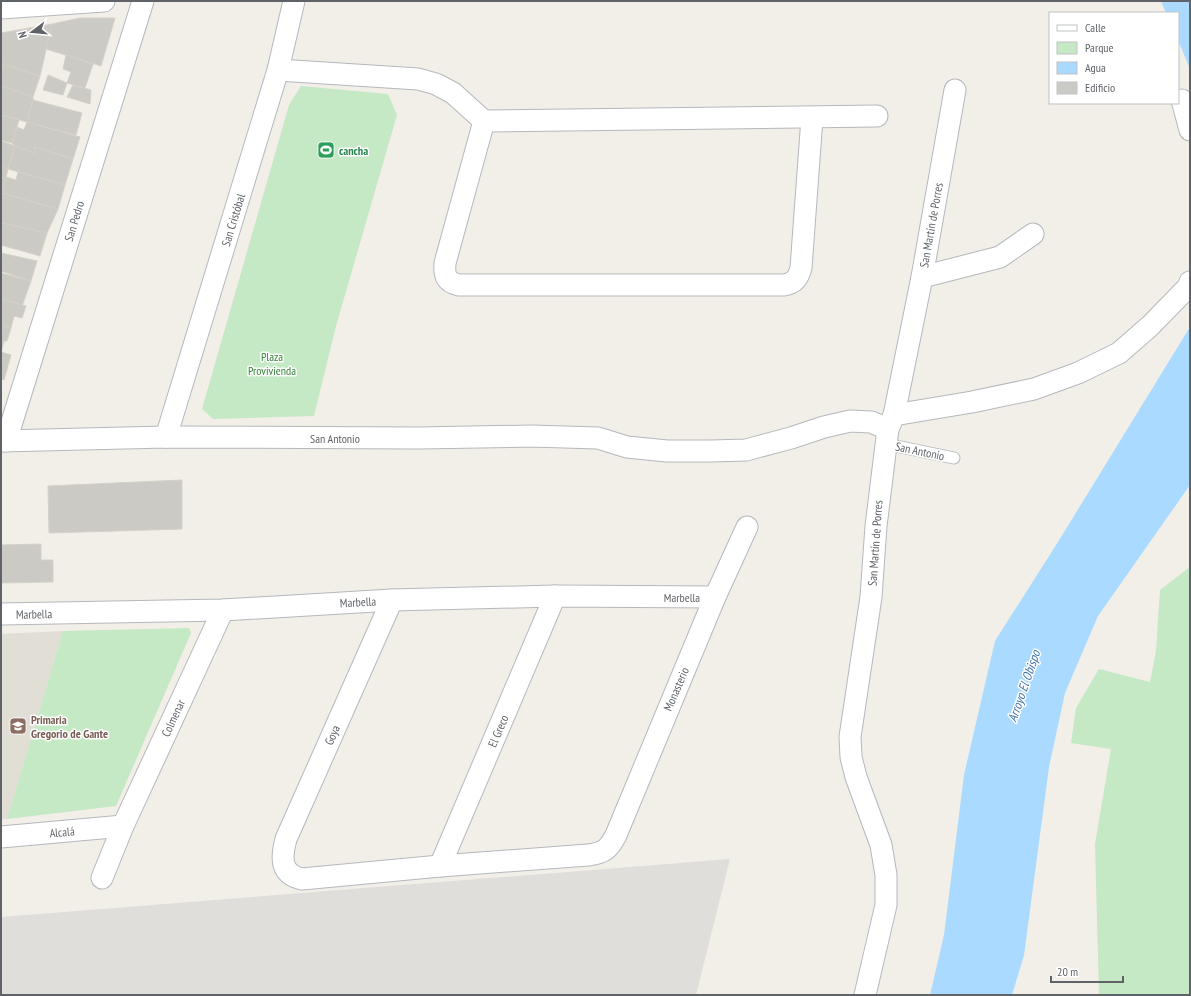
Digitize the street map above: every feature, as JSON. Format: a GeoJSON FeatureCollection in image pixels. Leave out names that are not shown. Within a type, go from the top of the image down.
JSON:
{"type":"FeatureCollection","features":[{"type":"Feature","properties":{"kind":"street"},"geometry":{"type":"LineString","coordinates":[[1,8],[104,1]]}},
{"type":"Feature","properties":{"kind":"street","name":"San Pedro"},"geometry":{"type":"LineString","coordinates":[[3,441],[143,1]]}},
{"type":"Feature","properties":{"kind":"street","name":"San Cristóbal"},"geometry":{"type":"LineString","coordinates":[[166,437],[278,70],[294,1]]}},
{"type":"Feature","properties":{"kind":"street"},"geometry":{"type":"LineString","coordinates":[[278,70],[418,79],[436,84],[453,93],[484,121],[877,116]]}},
{"type":"Feature","properties":{"kind":"street","name":"San Martín de Porres"},"geometry":{"type":"LineString","coordinates":[[866,995],[886,905],[886,875],[881,844],[856,777],[851,757],[850,737],[871,597],[879,495],[889,429],[922,277],[955,90]]}},
{"type":"Feature","properties":{"kind":"street"},"geometry":{"type":"LineString","coordinates":[[1182,100],[1190,130]]}},
{"type":"Feature","properties":{"kind":"street"},"geometry":{"type":"LineString","coordinates":[[484,121],[445,264],[444,271],[446,278],[453,283],[459,285],[784,285],[795,281],[801,268],[812,118]]}},
{"type":"Feature","properties":{"kind":"street"},"geometry":{"type":"LineString","coordinates":[[922,277],[1000,257],[1034,234]]}},
{"type":"Feature","properties":{"kind":"street"},"geometry":{"type":"LineString","coordinates":[[889,429],[972,402],[1034,389],[1078,373],[1119,353],[1150,326],[1188,287],[1190,282]]}},
{"type":"Feature","properties":{"kind":"street","name":"San Antonio"},"geometry":{"type":"LineString","coordinates":[[3,441],[166,437],[419,438],[531,436],[598,438],[627,447],[667,451],[711,451],[746,450],[791,438],[824,427],[850,422],[870,422],[889,429]]}},
{"type":"Feature","properties":{"kind":"street","name":"Monasterio"},"geometry":{"type":"LineString","coordinates":[[440,866],[588,855],[598,854],[606,850],[616,835],[715,597],[747,528]]}},
{"type":"Feature","properties":{"kind":"street","name":"Marbella"},"geometry":{"type":"LineString","coordinates":[[1,614],[223,610],[392,600],[556,596],[715,597]]}},
{"type":"Feature","properties":{"kind":"street","name":"El Greco"},"geometry":{"type":"LineString","coordinates":[[440,866],[556,596]]}},
{"type":"Feature","properties":{"kind":"street","name":"Goya"},"geometry":{"type":"LineString","coordinates":[[392,600],[286,839],[283,853],[284,863],[287,872],[294,878],[302,879],[440,866]]}},
{"type":"Feature","properties":{"kind":"street","name":"Colmenar"},"geometry":{"type":"LineString","coordinates":[[102,878],[123,826],[223,610]]}},
{"type":"Feature","properties":{"kind":"street","name":"Alcalá"},"geometry":{"type":"LineString","coordinates":[[1,837],[123,826]]}},
{"type":"Feature","properties":{"kind":"lane","name":"San Antonio"},"geometry":{"type":"LineString","coordinates":[[889,429],[954,458]]}},
{"type":"Feature","properties":{"kind":"shaded area","name":"Primaria Gregorio de Gante"},"geometry":{"type":"Polygon","coordinates":[[[63,631],[7,819],[1,819],[1,634],[63,631]]]}},
{"type":"Feature","properties":{"kind":"shaded area"},"geometry":{"type":"Polygon","coordinates":[[[730,859],[696,995],[1,995],[1,917],[730,859]]]}},
{"type":"Feature","properties":{"kind":"green space","name":"Plaza Provivienda"},"geometry":{"type":"Polygon","coordinates":[[[301,86],[388,94],[397,115],[336,326],[314,416],[213,419],[202,409],[289,105],[301,86]]]}},
{"type":"Feature","properties":{"kind":"green space"},"geometry":{"type":"Polygon","coordinates":[[[1190,567],[1190,995],[1099,995],[1095,844],[1111,749],[1071,743],[1076,708],[1099,669],[1150,682],[1156,651],[1160,590],[1190,567]]]}},
{"type":"Feature","properties":{"kind":"green space"},"geometry":{"type":"Polygon","coordinates":[[[189,628],[191,633],[116,806],[7,819],[63,631],[189,628]]]}},
{"type":"Feature","properties":{"kind":"water"},"geometry":{"type":"Polygon","coordinates":[[[1161,1],[1190,1],[1190,69],[1179,42],[1179,12],[1166,12],[1161,1]]]}},
{"type":"Feature","properties":{"kind":"water","name":"Arroyo El Obispo"},"geometry":{"type":"Polygon","coordinates":[[[1190,327],[1190,485],[1098,616],[1065,693],[1049,767],[1024,955],[1012,995],[930,995],[944,935],[964,775],[995,641],[1058,542],[1190,327]]]}},
{"type":"Feature","properties":{"kind":"building"},"geometry":{"type":"Polygon","coordinates":[[[80,18],[115,18],[101,66],[46,49],[52,24],[80,18]]]}},
{"type":"Feature","properties":{"kind":"building"},"geometry":{"type":"Polygon","coordinates":[[[52,24],[40,76],[1,64],[1,33],[52,24]]]}},
{"type":"Feature","properties":{"kind":"building"},"geometry":{"type":"Polygon","coordinates":[[[66,55],[93,64],[85,88],[67,83],[71,72],[63,69],[66,55]]]}},
{"type":"Feature","properties":{"kind":"building"},"geometry":{"type":"Polygon","coordinates":[[[3,64],[40,76],[33,97],[1,86],[3,64]]]}},
{"type":"Feature","properties":{"kind":"building"},"geometry":{"type":"Polygon","coordinates":[[[48,75],[67,83],[63,95],[43,90],[48,75]]]}},
{"type":"Feature","properties":{"kind":"building"},"geometry":{"type":"Polygon","coordinates":[[[73,85],[91,90],[90,104],[67,97],[73,85]]]}},
{"type":"Feature","properties":{"kind":"building"},"geometry":{"type":"Polygon","coordinates":[[[1,86],[33,97],[27,122],[1,115],[1,86]]]}},
{"type":"Feature","properties":{"kind":"building"},"geometry":{"type":"Polygon","coordinates":[[[33,100],[82,113],[76,135],[27,122],[33,100]]]}},
{"type":"Feature","properties":{"kind":"building"},"geometry":{"type":"Polygon","coordinates":[[[1,115],[19,120],[12,143],[1,140],[1,115]]]}},
{"type":"Feature","properties":{"kind":"building"},"geometry":{"type":"Polygon","coordinates":[[[27,122],[80,137],[73,159],[35,147],[34,153],[15,146],[12,143],[17,127],[24,130],[27,122]]]}},
{"type":"Feature","properties":{"kind":"building"},"geometry":{"type":"Polygon","coordinates":[[[1,141],[15,146],[8,169],[1,167],[1,141]]]}},
{"type":"Feature","properties":{"kind":"building"},"geometry":{"type":"Polygon","coordinates":[[[15,146],[34,153],[35,147],[73,159],[65,185],[8,169],[15,146]]]}},
{"type":"Feature","properties":{"kind":"building"},"geometry":{"type":"Polygon","coordinates":[[[1,167],[8,169],[2,193],[1,192],[1,167]]]}},
{"type":"Feature","properties":{"kind":"building"},"geometry":{"type":"Polygon","coordinates":[[[18,172],[65,185],[58,209],[2,193],[6,177],[16,180],[18,172]]]}},
{"type":"Feature","properties":{"kind":"building"},"geometry":{"type":"Polygon","coordinates":[[[2,193],[58,209],[47,233],[1,223],[2,193]]]}},
{"type":"Feature","properties":{"kind":"building"},"geometry":{"type":"Polygon","coordinates":[[[1,223],[47,233],[40,256],[1,245],[1,223]]]}},
{"type":"Feature","properties":{"kind":"building"},"geometry":{"type":"Polygon","coordinates":[[[1,253],[37,261],[31,281],[1,271],[1,253]]]}},
{"type":"Feature","properties":{"kind":"building"},"geometry":{"type":"Polygon","coordinates":[[[1,273],[31,281],[22,306],[1,299],[1,273]]]}},
{"type":"Feature","properties":{"kind":"building"},"geometry":{"type":"Polygon","coordinates":[[[1,299],[26,306],[22,318],[14,316],[11,328],[1,325],[1,299]]]}},
{"type":"Feature","properties":{"kind":"building"},"geometry":{"type":"Polygon","coordinates":[[[1,325],[11,328],[7,341],[4,341],[1,352],[1,325]]]}},
{"type":"Feature","properties":{"kind":"building"},"geometry":{"type":"Polygon","coordinates":[[[1,352],[11,355],[4,380],[1,379],[1,352]]]}},
{"type":"Feature","properties":{"kind":"building"},"geometry":{"type":"Polygon","coordinates":[[[182,480],[182,529],[49,533],[48,486],[182,480]]]}},
{"type":"Feature","properties":{"kind":"building"},"geometry":{"type":"Polygon","coordinates":[[[41,544],[41,560],[53,560],[53,582],[1,583],[1,545],[41,544]]]}},
{"type":"Feature","properties":{"kind":"place","name":"cancha"},"geometry":{"type":"Point","coordinates":[326,150]}},
{"type":"Feature","properties":{"kind":"place","name":"Primaria Gregorio de Gante"},"geometry":{"type":"Point","coordinates":[18,726]}}]}
